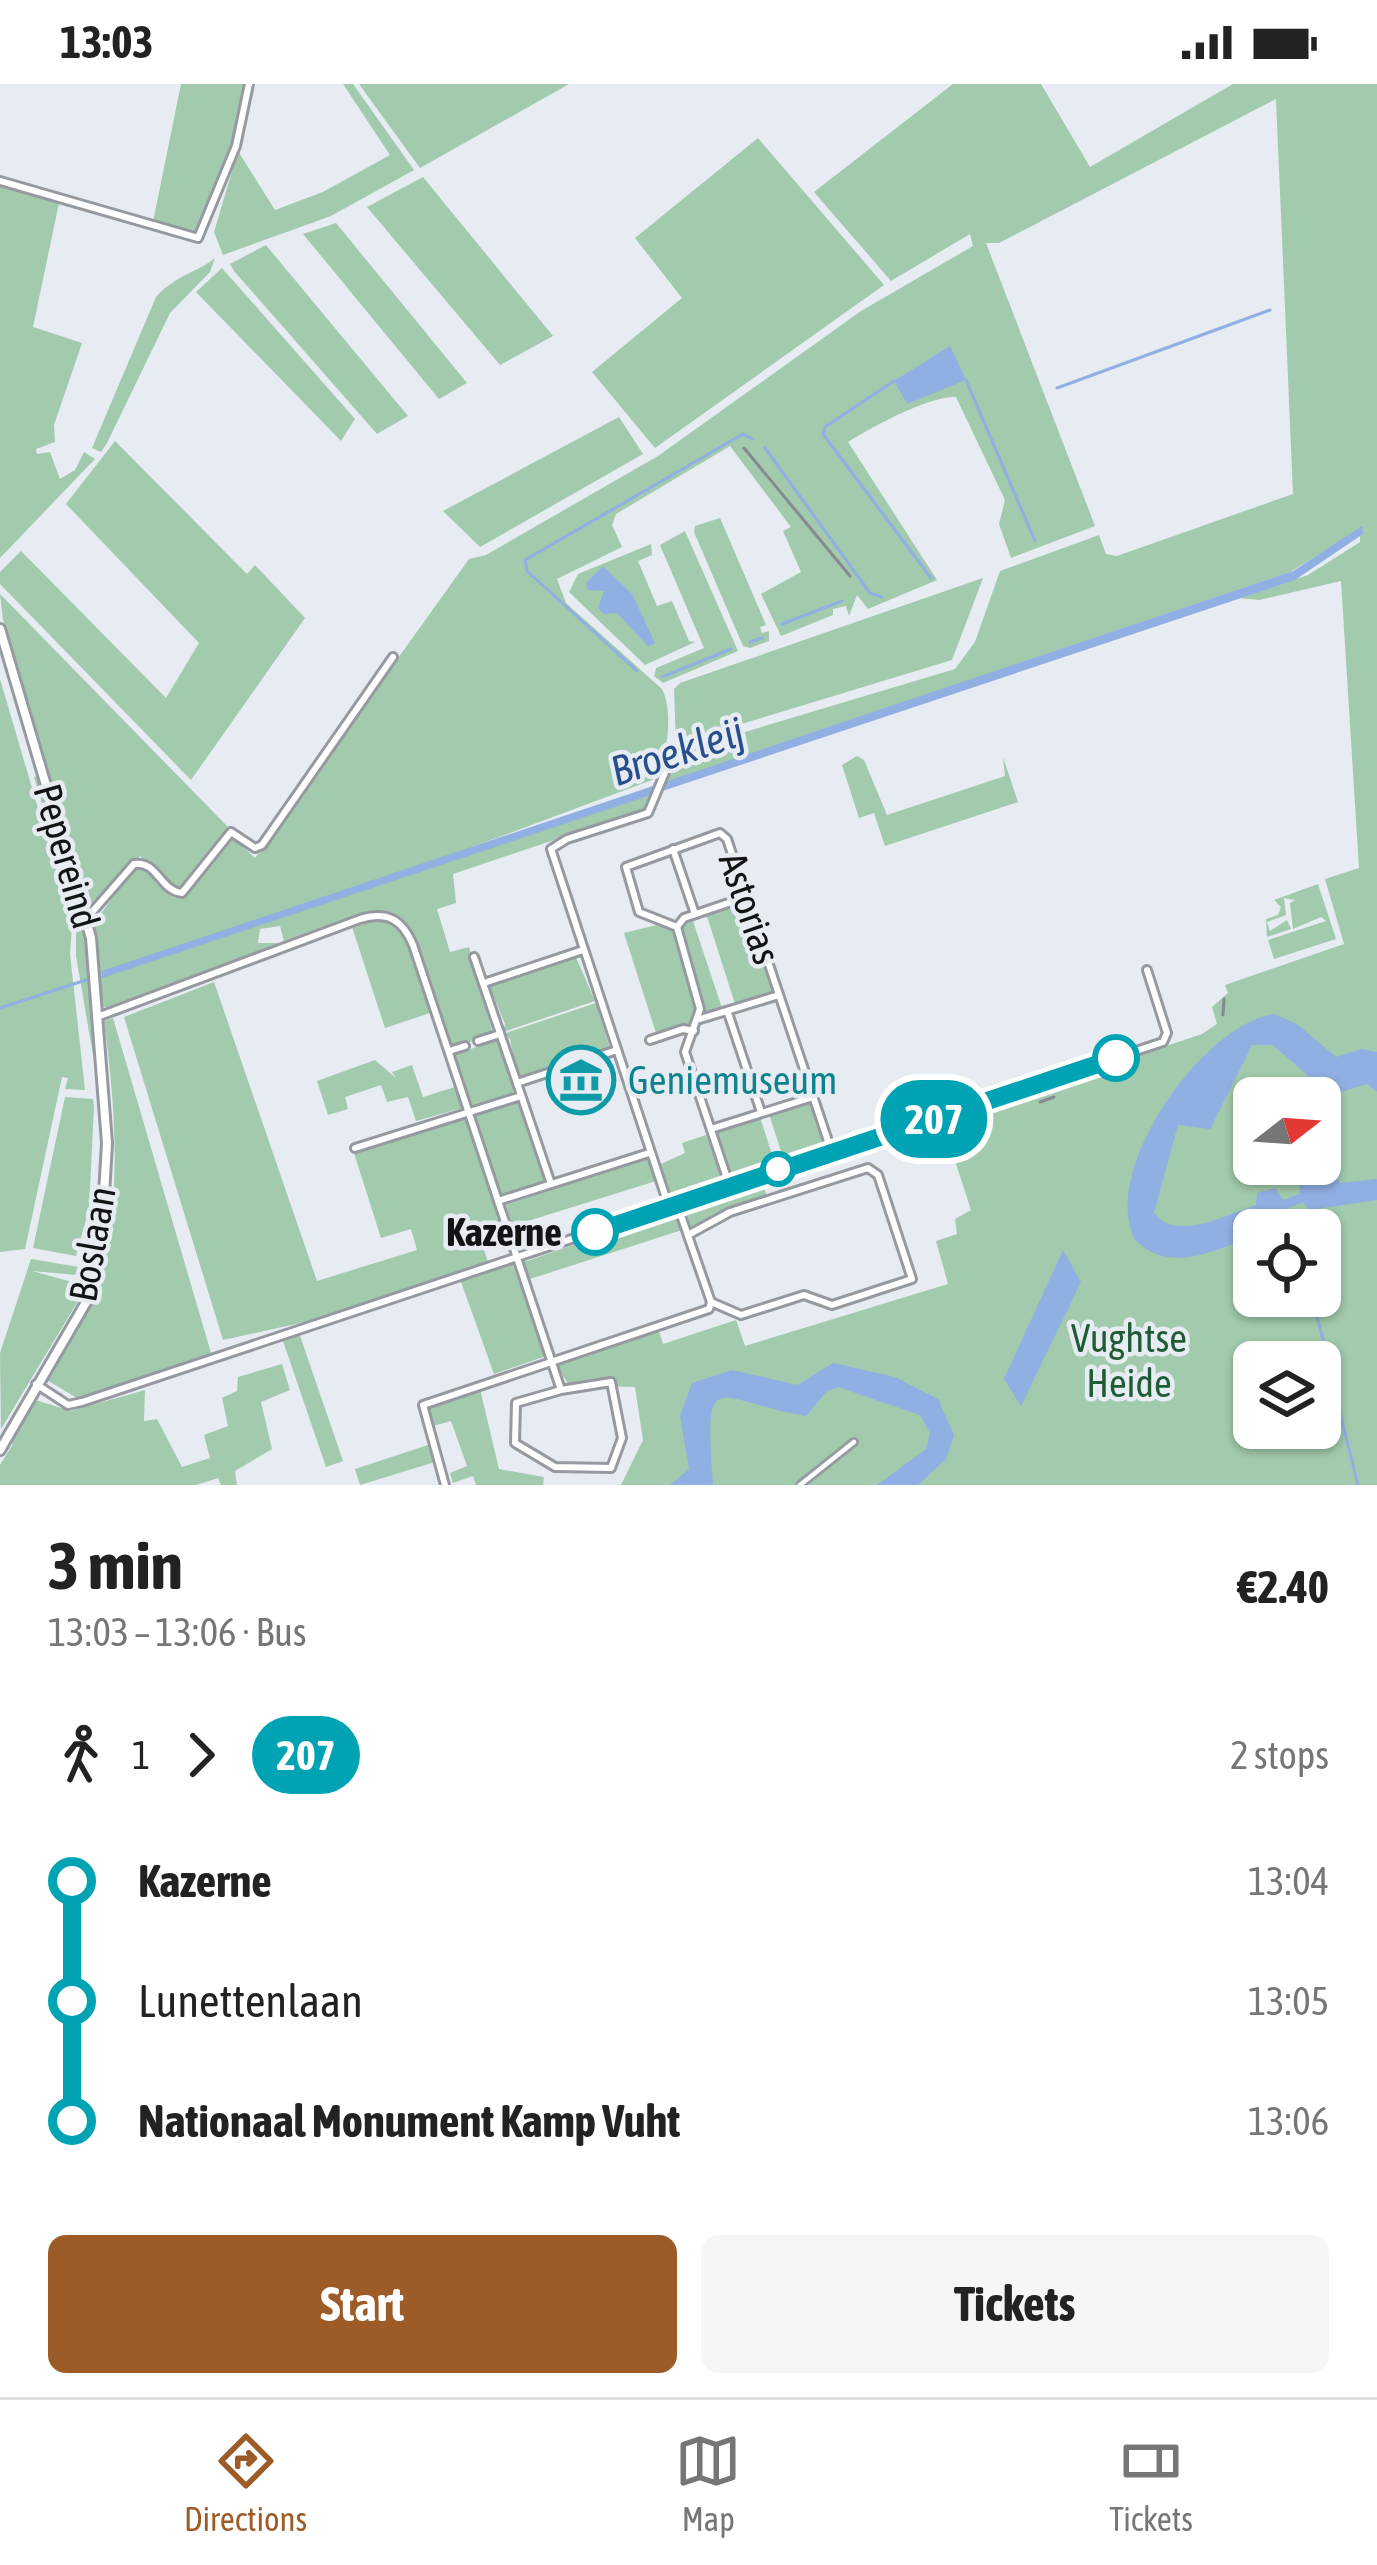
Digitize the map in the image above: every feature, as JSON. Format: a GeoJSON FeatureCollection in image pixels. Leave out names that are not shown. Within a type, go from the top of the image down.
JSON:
{"type":"FeatureCollection","features":[{"type":"Feature","properties":{"kind":"main road","name":"Pepereind"},"geometry":{"type":"LineString","coordinates":[[0,629],[86,919],[97,1017]]}},
{"type":"Feature","properties":{"kind":"main road","name":"Boslaan"},"geometry":{"type":"LineString","coordinates":[[0,1450],[78,1320],[97,1264],[107,1144],[97,1017]]}},
{"type":"Feature","properties":{"kind":"street"},"geometry":{"type":"LineString","coordinates":[[0,181],[190,239],[201,236],[236,146],[249,84]]}},
{"type":"Feature","properties":{"kind":"street"},"geometry":{"type":"LineString","coordinates":[[86,919],[134,864],[150,867],[170,890],[182,892],[225,836],[232,832],[255,848],[262,844],[393,657]]}},
{"type":"Feature","properties":{"kind":"street"},"geometry":{"type":"LineString","coordinates":[[446,1485],[423,1405],[709,1309],[711,1302],[688,1235],[651,1152],[551,849],[567,838],[641,817],[658,797],[665,775]]}},
{"type":"Feature","properties":{"kind":"street","name":"Astorias"},"geometry":{"type":"LineString","coordinates":[[700,1018],[676,927],[642,915],[626,868],[673,849],[725,836],[832,1153]]}},
{"type":"Feature","properties":{"kind":"street"},"geometry":{"type":"LineString","coordinates":[[673,849],[694,914]]}},
{"type":"Feature","properties":{"kind":"street"},"geometry":{"type":"LineString","coordinates":[[676,927],[694,914],[746,896]]}},
{"type":"Feature","properties":{"kind":"street"},"geometry":{"type":"LineString","coordinates":[[97,1017],[360,920],[383,915],[403,926],[561,1390]]}},
{"type":"Feature","properties":{"kind":"street"},"geometry":{"type":"LineString","coordinates":[[484,983],[583,950]]}},
{"type":"Feature","properties":{"kind":"street"},"geometry":{"type":"LineString","coordinates":[[474,956],[551,1184]]}},
{"type":"Feature","properties":{"kind":"street"},"geometry":{"type":"LineString","coordinates":[[36,1384],[68,1405],[82,1402],[1163,1042],[1167,1033],[1147,970]]}},
{"type":"Feature","properties":{"kind":"street"},"geometry":{"type":"LineString","coordinates":[[730,1186],[685,1052],[700,1018],[779,995]]}},
{"type":"Feature","properties":{"kind":"street"},"geometry":{"type":"LineString","coordinates":[[728,1012],[761,1113]]}},
{"type":"Feature","properties":{"kind":"street"},"geometry":{"type":"LineString","coordinates":[[650,1040],[683,1029],[694,1031]]}},
{"type":"Feature","properties":{"kind":"street"},"geometry":{"type":"LineString","coordinates":[[478,1041],[500,1034]]}},
{"type":"Feature","properties":{"kind":"street"},"geometry":{"type":"LineString","coordinates":[[448,1051],[465,1046]]}},
{"type":"Feature","properties":{"kind":"street"},"geometry":{"type":"LineString","coordinates":[[517,1083],[616,1050]]}},
{"type":"Feature","properties":{"kind":"street"},"geometry":{"type":"LineString","coordinates":[[355,1148],[521,1096]]}},
{"type":"Feature","properties":{"kind":"street"},"geometry":{"type":"LineString","coordinates":[[711,1129],[813,1096]]}},
{"type":"Feature","properties":{"kind":"street"},"geometry":{"type":"LineString","coordinates":[[498,1201],[651,1152]]}},
{"type":"Feature","properties":{"kind":"street"},"geometry":{"type":"LineString","coordinates":[[688,1235],[730,1212],[868,1168],[878,1175],[912,1280],[832,1305],[804,1295],[740,1315],[711,1302]]}},
{"type":"Feature","properties":{"kind":"street"},"geometry":{"type":"LineString","coordinates":[[611,1382],[622,1438],[611,1468],[555,1467],[515,1443],[516,1403],[561,1390],[611,1382]]}},
{"type":"Feature","properties":{"kind":"street"},"geometry":{"type":"LineString","coordinates":[[800,1485],[854,1442]]}},
{"type":"Feature","properties":{"kind":"green space"},"geometry":{"type":"Polygon","coordinates":[[[181,84],[246,84],[232,152],[197,235],[153,222],[181,84]]]}},
{"type":"Feature","properties":{"kind":"green space"},"geometry":{"type":"Polygon","coordinates":[[[343,84],[353,84],[414,170],[331,216],[223,255],[214,232],[238,151],[275,210],[323,192],[390,155],[343,84]]]}},
{"type":"Feature","properties":{"kind":"green space"},"geometry":{"type":"Polygon","coordinates":[[[359,84],[569,84],[420,168],[359,84]]]}},
{"type":"Feature","properties":{"kind":"green space","name":"Vughtse Heide"},"geometry":{"type":"Polygon","coordinates":[[[953,84],[1041,84],[1090,167],[1233,84],[1377,84],[1377,1485],[621,1485],[643,1440],[635,1387],[569,1385],[556,1365],[658,1328],[663,1344],[736,1320],[745,1346],[948,1284],[936,1241],[957,1234],[955,1219],[971,1210],[948,1139],[918,1149],[913,1131],[1202,1034],[1217,1024],[1212,1007],[1228,993],[1225,985],[1344,944],[1325,879],[1359,868],[1341,581],[1259,600],[1239,598],[1308,575],[1360,542],[1360,529],[1290,572],[667,782],[676,756],[691,748],[955,669],[975,642],[1000,571],[1099,535],[1106,554],[1117,556],[1293,494],[1276,99],[999,243],[986,243],[1095,526],[1011,558],[999,524],[1005,500],[956,397],[945,398],[901,413],[848,442],[937,580],[868,609],[857,595],[849,616],[846,606],[833,609],[833,615],[781,636],[761,594],[801,572],[783,531],[791,527],[730,446],[616,514],[612,525],[622,547],[557,579],[566,603],[662,689],[668,709],[666,744],[660,777],[397,875],[658,789],[646,809],[453,874],[456,903],[437,909],[450,952],[469,947],[493,1034],[450,1049],[414,944],[389,915],[373,912],[284,941],[280,926],[260,929],[258,943],[279,943],[115,1007],[101,1007],[94,923],[134,868],[145,867],[173,897],[182,899],[231,835],[255,858],[469,559],[486,555],[658,456],[861,311],[973,246],[970,234],[891,281],[814,192],[953,84]]]}},
{"type":"Feature","properties":{"kind":"green space"},"geometry":{"type":"Polygon","coordinates":[[[758,138],[884,285],[655,448],[592,372],[682,298],[635,238],[758,138]]]}},
{"type":"Feature","properties":{"kind":"green space"},"geometry":{"type":"Polygon","coordinates":[[[423,177],[553,336],[500,365],[367,207],[423,177]]]}},
{"type":"Feature","properties":{"kind":"green space"},"geometry":{"type":"Polygon","coordinates":[[[0,185],[59,203],[33,327],[82,343],[54,425],[55,442],[36,449],[37,454],[50,452],[60,479],[75,470],[84,452],[95,459],[0,558],[0,185]]]}},
{"type":"Feature","properties":{"kind":"green space"},"geometry":{"type":"Polygon","coordinates":[[[336,223],[467,383],[439,399],[303,234],[336,223]]]}},
{"type":"Feature","properties":{"kind":"green space"},"geometry":{"type":"Polygon","coordinates":[[[266,245],[408,416],[377,434],[234,271],[230,264],[266,245]]]}},
{"type":"Feature","properties":{"kind":"green space"},"geometry":{"type":"Polygon","coordinates":[[[215,258],[210,272],[170,313],[107,443],[101,452],[92,448],[156,297],[215,258]]]}},
{"type":"Feature","properties":{"kind":"green space"},"geometry":{"type":"Polygon","coordinates":[[[222,268],[355,419],[341,441],[196,292],[222,268]]]}},
{"type":"Feature","properties":{"kind":"green space"},"geometry":{"type":"Polygon","coordinates":[[[619,417],[643,454],[480,547],[443,511],[619,417]]]}},
{"type":"Feature","properties":{"kind":"green space"},"geometry":{"type":"Polygon","coordinates":[[[115,441],[247,574],[255,565],[305,618],[191,780],[0,584],[0,572],[21,551],[166,698],[199,643],[66,504],[115,441]]]}},
{"type":"Feature","properties":{"kind":"green space"},"geometry":{"type":"Polygon","coordinates":[[[720,518],[766,625],[760,627],[762,633],[769,631],[769,641],[750,648],[743,646],[694,532],[695,526],[720,518]]]}},
{"type":"Feature","properties":{"kind":"green space"},"geometry":{"type":"Polygon","coordinates":[[[685,531],[738,651],[663,683],[654,676],[656,668],[704,648],[660,545],[685,531]]]}},
{"type":"Feature","properties":{"kind":"green space"},"geometry":{"type":"Polygon","coordinates":[[[651,544],[652,555],[638,561],[657,606],[672,601],[689,641],[695,642],[645,665],[569,592],[578,574],[651,544]]]}},
{"type":"Feature","properties":{"kind":"green space"},"geometry":{"type":"Polygon","coordinates":[[[983,578],[952,660],[676,744],[674,689],[680,683],[983,578]]]}},
{"type":"Feature","properties":{"kind":"green space"},"geometry":{"type":"Polygon","coordinates":[[[0,594],[228,827],[185,890],[176,891],[140,856],[91,911],[3,620],[0,594]]]}},
{"type":"Feature","properties":{"kind":"green space"},"geometry":{"type":"Polygon","coordinates":[[[0,679],[72,924],[70,954],[85,1090],[65,1089],[68,1078],[62,1077],[25,1249],[0,1252],[0,679]]]}},
{"type":"Feature","properties":{"kind":"green space"},"geometry":{"type":"Polygon","coordinates":[[[857,756],[864,760],[887,815],[1005,776],[1003,757],[1018,802],[885,846],[874,813],[859,818],[842,765],[857,756]]]}},
{"type":"Feature","properties":{"kind":"green space"},"geometry":{"type":"Polygon","coordinates":[[[40,775],[86,925],[99,1090],[76,956],[76,918],[34,777],[40,775]]]}},
{"type":"Feature","properties":{"kind":"green space"},"geometry":{"type":"Polygon","coordinates":[[[1318,884],[1336,939],[1274,959],[1268,940],[1326,921],[1321,917],[1293,929],[1290,903],[1295,900],[1284,898],[1286,915],[1267,922],[1270,931],[1287,920],[1291,929],[1267,937],[1266,919],[1278,915],[1281,907],[1274,900],[1318,884]]]}},
{"type":"Feature","properties":{"kind":"green space"},"geometry":{"type":"Polygon","coordinates":[[[744,902],[775,991],[736,1007],[706,913],[744,902]]]}},
{"type":"Feature","properties":{"kind":"green space"},"geometry":{"type":"Polygon","coordinates":[[[383,918],[407,937],[433,1012],[385,1028],[352,927],[383,918]]]}},
{"type":"Feature","properties":{"kind":"green space"},"geometry":{"type":"Polygon","coordinates":[[[692,918],[723,1011],[706,1017],[681,928],[692,918]]]}},
{"type":"Feature","properties":{"kind":"green space"},"geometry":{"type":"Polygon","coordinates":[[[661,924],[676,931],[697,1019],[691,1027],[657,1036],[624,933],[661,924]]]}},
{"type":"Feature","properties":{"kind":"green space"},"geometry":{"type":"Polygon","coordinates":[[[575,955],[595,1001],[503,1032],[505,1024],[489,985],[575,955]]]}},
{"type":"Feature","properties":{"kind":"green space"},"geometry":{"type":"Polygon","coordinates":[[[214,982],[317,1281],[417,1250],[411,1229],[381,1238],[354,1153],[466,1114],[504,1229],[480,1237],[488,1262],[305,1322],[223,1340],[124,1017],[214,982]]]}},
{"type":"Feature","properties":{"kind":"green space"},"geometry":{"type":"Polygon","coordinates":[[[596,1003],[610,1049],[524,1079],[517,1075],[510,1039],[503,1034],[596,1003]]]}},
{"type":"Feature","properties":{"kind":"green space"},"geometry":{"type":"Polygon","coordinates":[[[113,1018],[211,1353],[77,1398],[45,1379],[88,1310],[103,1266],[115,1161],[104,1021],[113,1018]]]}},
{"type":"Feature","properties":{"kind":"green space"},"geometry":{"type":"Polygon","coordinates":[[[499,1039],[515,1086],[511,1095],[471,1106],[454,1055],[499,1039]]]}},
{"type":"Feature","properties":{"kind":"green space"},"geometry":{"type":"Polygon","coordinates":[[[375,1060],[396,1078],[392,1072],[412,1065],[423,1097],[455,1087],[462,1108],[416,1121],[408,1097],[387,1102],[381,1085],[345,1097],[348,1109],[328,1115],[317,1081],[375,1060]]]}},
{"type":"Feature","properties":{"kind":"green space"},"geometry":{"type":"Polygon","coordinates":[[[65,1097],[93,1099],[94,1106],[89,1209],[76,1256],[33,1248],[65,1097]]]}},
{"type":"Feature","properties":{"kind":"green space"},"geometry":{"type":"Polygon","coordinates":[[[520,1099],[548,1182],[502,1196],[474,1114],[520,1099]]]}},
{"type":"Feature","properties":{"kind":"green space"},"geometry":{"type":"Polygon","coordinates":[[[811,1102],[827,1150],[785,1164],[769,1114],[811,1102]]]}},
{"type":"Feature","properties":{"kind":"green space"},"geometry":{"type":"Polygon","coordinates":[[[760,1117],[776,1167],[732,1182],[716,1132],[760,1117]]]}},
{"type":"Feature","properties":{"kind":"green space"},"geometry":{"type":"Polygon","coordinates":[[[706,1135],[724,1184],[673,1201],[661,1164],[685,1153],[682,1143],[706,1135]]]}},
{"type":"Feature","properties":{"kind":"green space"},"geometry":{"type":"Polygon","coordinates":[[[648,1157],[656,1181],[512,1226],[506,1205],[648,1157]]]}},
{"type":"Feature","properties":{"kind":"green space"},"geometry":{"type":"Polygon","coordinates":[[[762,1181],[768,1200],[691,1227],[685,1207],[762,1181]]]}},
{"type":"Feature","properties":{"kind":"green space"},"geometry":{"type":"Polygon","coordinates":[[[676,1210],[682,1230],[527,1280],[521,1263],[676,1210]]]}},
{"type":"Feature","properties":{"kind":"green space"},"geometry":{"type":"Polygon","coordinates":[[[31,1259],[91,1269],[88,1276],[32,1271],[87,1286],[1,1429],[0,1353],[31,1259]]]}},
{"type":"Feature","properties":{"kind":"green space"},"geometry":{"type":"Polygon","coordinates":[[[512,1263],[546,1356],[494,1374],[460,1279],[512,1263]]]}},
{"type":"Feature","properties":{"kind":"green space"},"geometry":{"type":"Polygon","coordinates":[[[299,1333],[343,1461],[326,1467],[282,1338],[299,1333]]]}},
{"type":"Feature","properties":{"kind":"green space"},"geometry":{"type":"Polygon","coordinates":[[[282,1364],[290,1390],[261,1402],[272,1449],[235,1471],[237,1485],[221,1485],[218,1478],[196,1485],[0,1485],[0,1465],[13,1444],[9,1440],[32,1399],[71,1411],[145,1390],[144,1421],[157,1419],[182,1467],[210,1458],[204,1435],[228,1426],[222,1398],[237,1391],[238,1377],[282,1364]]]}},
{"type":"Feature","properties":{"kind":"green space"},"geometry":{"type":"Polygon","coordinates":[[[480,1389],[499,1469],[544,1477],[543,1485],[476,1485],[473,1476],[453,1483],[450,1473],[467,1466],[451,1421],[433,1426],[427,1406],[480,1389]]]}},
{"type":"Feature","properties":{"kind":"green space"},"geometry":{"type":"Polygon","coordinates":[[[431,1444],[435,1462],[360,1485],[355,1469],[431,1444]]]}},
{"type":"Feature","properties":{"kind":"water"},"geometry":{"type":"Polygon","coordinates":[[[950,346],[966,380],[907,404],[894,381],[950,346]]]}},
{"type":"Feature","properties":{"kind":"water"},"geometry":{"type":"Polygon","coordinates":[[[1362,526],[1363,534],[1295,580],[102,978],[102,971],[1293,571],[1362,526]]]}},
{"type":"Feature","properties":{"kind":"water"},"geometry":{"type":"Polygon","coordinates":[[[603,566],[632,594],[655,643],[648,646],[617,613],[604,614],[598,608],[604,591],[588,590],[586,583],[603,566]]]}},
{"type":"Feature","properties":{"kind":"water"},"geometry":{"type":"Polygon","coordinates":[[[1274,1014],[1297,1024],[1336,1057],[1362,1049],[1377,1052],[1377,1092],[1368,1084],[1341,1092],[1341,1077],[1309,1077],[1273,1045],[1252,1045],[1210,1129],[1178,1125],[1154,1213],[1176,1226],[1203,1224],[1233,1213],[1233,1244],[1193,1256],[1163,1256],[1135,1240],[1128,1211],[1132,1177],[1144,1141],[1189,1072],[1246,1024],[1274,1014]]]}},
{"type":"Feature","properties":{"kind":"water"},"geometry":{"type":"Polygon","coordinates":[[[1377,1179],[1377,1200],[1316,1209],[1308,1209],[1303,1202],[1286,1209],[1245,1209],[1256,1205],[1257,1193],[1275,1188],[1283,1200],[1300,1194],[1299,1185],[1377,1179]]]}},
{"type":"Feature","properties":{"kind":"water"},"geometry":{"type":"Polygon","coordinates":[[[1063,1250],[1081,1282],[1021,1406],[1004,1379],[1063,1250]]]}},
{"type":"Feature","properties":{"kind":"water"},"geometry":{"type":"Polygon","coordinates":[[[833,1363],[895,1377],[938,1399],[954,1435],[946,1459],[918,1485],[877,1485],[926,1449],[930,1433],[920,1415],[838,1387],[827,1391],[806,1416],[721,1398],[711,1420],[713,1485],[670,1485],[689,1469],[680,1416],[692,1383],[732,1370],[798,1385],[833,1363]]]}},
{"type":"Feature","properties":{"kind":"waterway"},"geometry":{"type":"LineString","coordinates":[[1057,388],[1270,310]]}},
{"type":"Feature","properties":{"kind":"waterway"},"geometry":{"type":"LineString","coordinates":[[966,380],[1035,541]]}},
{"type":"Feature","properties":{"kind":"waterway"},"geometry":{"type":"LineString","coordinates":[[894,381],[825,427],[823,434],[931,578]]}},
{"type":"Feature","properties":{"kind":"waterway"},"geometry":{"type":"LineString","coordinates":[[637,671],[527,571],[525,560],[743,434],[752,439]]}},
{"type":"Feature","properties":{"kind":"waterway"},"geometry":{"type":"LineString","coordinates":[[765,448],[870,593],[882,597]]}},
{"type":"Feature","properties":{"kind":"waterway"},"geometry":{"type":"LineString","coordinates":[[782,624],[842,601]]}},
{"type":"Feature","properties":{"kind":"waterway"},"geometry":{"type":"LineString","coordinates":[[750,642],[762,638]]}},
{"type":"Feature","properties":{"kind":"waterway"},"geometry":{"type":"LineString","coordinates":[[662,677],[731,649]]}},
{"type":"Feature","properties":{"kind":"waterway","name":"Broekleij"},"geometry":{"type":"LineString","coordinates":[[0,1008],[89,979]]}},
{"type":"Feature","properties":{"kind":"waterway"},"geometry":{"type":"LineString","coordinates":[[1317,1317],[1323,1341]]}},
{"type":"Feature","properties":{"kind":"waterway"},"geometry":{"type":"LineString","coordinates":[[1341,1417],[1358,1485]]}},
{"type":"Feature","properties":{"kind":"railway"},"geometry":{"type":"LineString","coordinates":[[744,448],[850,576]]}},
{"type":"Feature","properties":{"kind":"railway"},"geometry":{"type":"LineString","coordinates":[[1223,1015],[1224,999]]}},
{"type":"Feature","properties":{"kind":"railway"},"geometry":{"type":"LineString","coordinates":[[1040,1102],[1054,1097]]}},
{"type":"Feature","properties":{"kind":"bus line","name":"207"},"geometry":{"type":"LineString","coordinates":[[595,1232],[1116,1058]]}},
{"type":"Feature","properties":{"kind":"place","name":"Geniemuseum"},"geometry":{"type":"Point","coordinates":[581,1080]}},
{"type":"Feature","properties":{"kind":"place","name":"Kazerne"},"geometry":{"type":"Point","coordinates":[595,1232]}}]}
